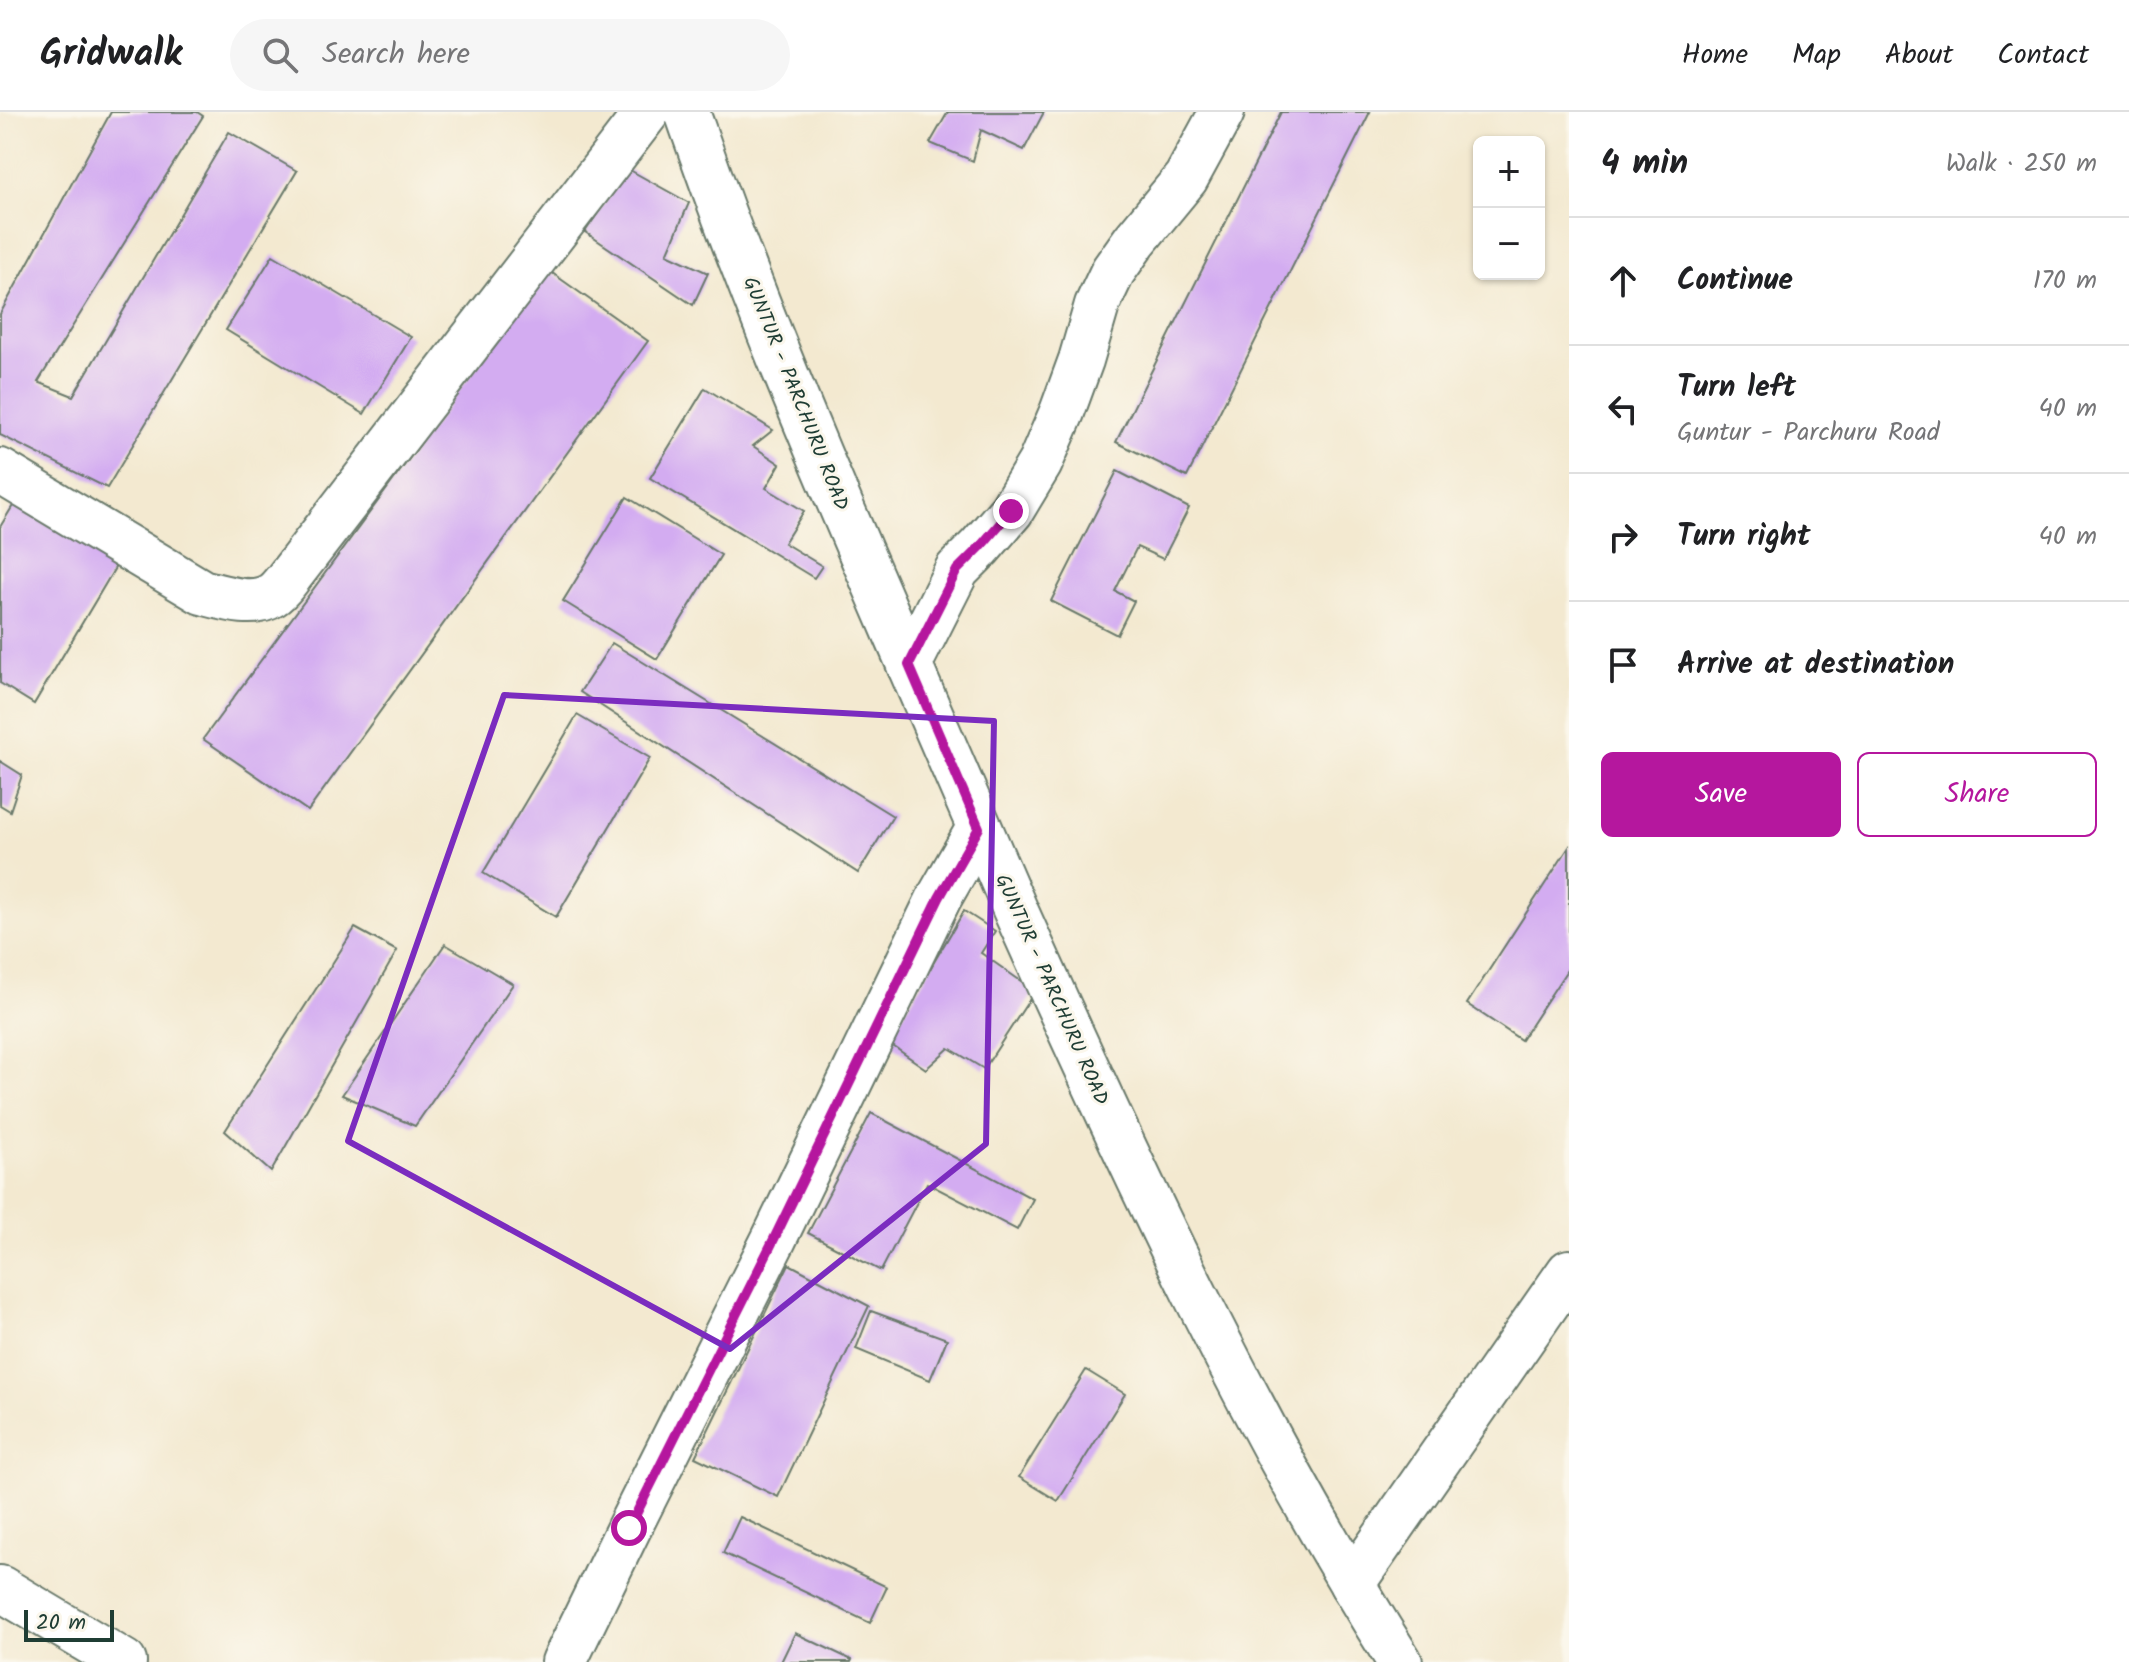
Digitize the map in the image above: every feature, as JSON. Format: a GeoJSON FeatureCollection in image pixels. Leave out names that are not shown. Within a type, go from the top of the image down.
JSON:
{"type":"FeatureCollection","features":[{"type":"Feature","properties":{"kind":"main road"},"geometry":{"type":"LineString","coordinates":[[0,471],[202,592],[252,601],[270,597],[296,569],[647,112]]}},
{"type":"Feature","properties":{"kind":"main road","name":"GUNTUR - PARCHURU ROAD"},"geometry":{"type":"LineString","coordinates":[[687,112],[742,263],[821,462],[1112,1127],[1252,1406],[1352,1584],[1400,1662]]}},
{"type":"Feature","properties":{"kind":"main road"},"geometry":{"type":"LineString","coordinates":[[909,665],[957,570],[1011,511],[1040,463],[1081,360],[1097,305],[1113,271],[1186,178],[1222,112]]}},
{"type":"Feature","properties":{"kind":"main road"},"geometry":{"type":"LineString","coordinates":[[564,1662],[939,898],[979,828]]}},
{"type":"Feature","properties":{"kind":"main road"},"geometry":{"type":"LineString","coordinates":[[1352,1584],[1569,1272]]}},
{"type":"Feature","properties":{"kind":"main road"},"geometry":{"type":"LineString","coordinates":[[0,1588],[124,1662]]}},
{"type":"Feature","properties":{"kind":"highlighted area"},"geometry":{"type":"Polygon","coordinates":[[[504,695],[994,721],[986,1144],[730,1349],[348,1141],[504,695]]]}},
{"type":"Feature","properties":{"kind":"building"},"geometry":{"type":"Polygon","coordinates":[[[111,112],[197,112],[203,116],[38,382],[73,396],[229,132],[297,171],[107,488],[0,435],[0,314],[111,112]]]}},
{"type":"Feature","properties":{"kind":"building"},"geometry":{"type":"Polygon","coordinates":[[[948,112],[1044,112],[1024,150],[981,130],[973,161],[930,143],[948,112]]]}},
{"type":"Feature","properties":{"kind":"building"},"geometry":{"type":"Polygon","coordinates":[[[1281,112],[1370,112],[1187,477],[1116,442],[1281,112]]]}},
{"type":"Feature","properties":{"kind":"building"},"geometry":{"type":"Polygon","coordinates":[[[628,169],[689,203],[667,254],[708,273],[693,305],[585,232],[628,169]]]}},
{"type":"Feature","properties":{"kind":"building"},"geometry":{"type":"Polygon","coordinates":[[[273,255],[411,337],[364,414],[226,330],[273,255]]]}},
{"type":"Feature","properties":{"kind":"building"},"geometry":{"type":"Polygon","coordinates":[[[548,270],[648,341],[308,811],[203,739],[548,270]]]}},
{"type":"Feature","properties":{"kind":"building"},"geometry":{"type":"Polygon","coordinates":[[[705,388],[773,430],[753,446],[780,464],[766,488],[804,511],[784,543],[822,566],[814,578],[650,478],[705,388]]]}},
{"type":"Feature","properties":{"kind":"building"},"geometry":{"type":"Polygon","coordinates":[[[1117,471],[1189,508],[1163,559],[1137,547],[1115,591],[1134,601],[1117,635],[1051,601],[1117,471]]]}},
{"type":"Feature","properties":{"kind":"building"},"geometry":{"type":"Polygon","coordinates":[[[627,497],[721,555],[657,659],[563,601],[627,497]]]}},
{"type":"Feature","properties":{"kind":"building"},"geometry":{"type":"Polygon","coordinates":[[[17,499],[119,561],[34,704],[0,683],[0,527],[17,499]]]}},
{"type":"Feature","properties":{"kind":"building"},"geometry":{"type":"Polygon","coordinates":[[[612,643],[893,816],[858,873],[580,692],[612,643]]]}},
{"type":"Feature","properties":{"kind":"building"},"geometry":{"type":"Polygon","coordinates":[[[577,715],[650,758],[556,917],[483,873],[577,715]]]}},
{"type":"Feature","properties":{"kind":"building"},"geometry":{"type":"Polygon","coordinates":[[[0,761],[22,775],[10,811],[0,805],[0,761]]]}},
{"type":"Feature","properties":{"kind":"building"},"geometry":{"type":"Polygon","coordinates":[[[1569,847],[1569,967],[1521,1040],[1467,1004],[1569,847]]]}},
{"type":"Feature","properties":{"kind":"building"},"geometry":{"type":"Polygon","coordinates":[[[964,911],[995,931],[981,953],[1035,991],[984,1069],[949,1048],[926,1069],[887,1042],[964,911]]]}},
{"type":"Feature","properties":{"kind":"building"},"geometry":{"type":"Polygon","coordinates":[[[355,928],[397,951],[271,1172],[225,1131],[355,928]]]}},
{"type":"Feature","properties":{"kind":"building"},"geometry":{"type":"Polygon","coordinates":[[[445,944],[513,984],[415,1126],[342,1095],[445,944]]]}},
{"type":"Feature","properties":{"kind":"building"},"geometry":{"type":"Polygon","coordinates":[[[871,1113],[1033,1199],[1017,1230],[927,1183],[881,1271],[808,1233],[871,1113]]]}},
{"type":"Feature","properties":{"kind":"building"},"geometry":{"type":"Polygon","coordinates":[[[789,1264],[869,1306],[778,1497],[695,1457],[789,1264]]]}},
{"type":"Feature","properties":{"kind":"building"},"geometry":{"type":"Polygon","coordinates":[[[871,1311],[947,1339],[930,1380],[856,1349],[871,1311]]]}},
{"type":"Feature","properties":{"kind":"building"},"geometry":{"type":"Polygon","coordinates":[[[1086,1370],[1125,1394],[1058,1501],[1019,1477],[1086,1370]]]}},
{"type":"Feature","properties":{"kind":"building"},"geometry":{"type":"Polygon","coordinates":[[[740,1517],[887,1587],[870,1623],[723,1553],[740,1517]]]}},
{"type":"Feature","properties":{"kind":"building"},"geometry":{"type":"Polygon","coordinates":[[[795,1633],[852,1660],[781,1662],[795,1633]]]}},
{"type":"Feature","properties":{"kind":"route"},"geometry":{"type":"LineString","coordinates":[[629,1528],[774,1239],[887,1002],[939,898],[979,828],[909,665],[957,570],[1011,511]]}}]}
